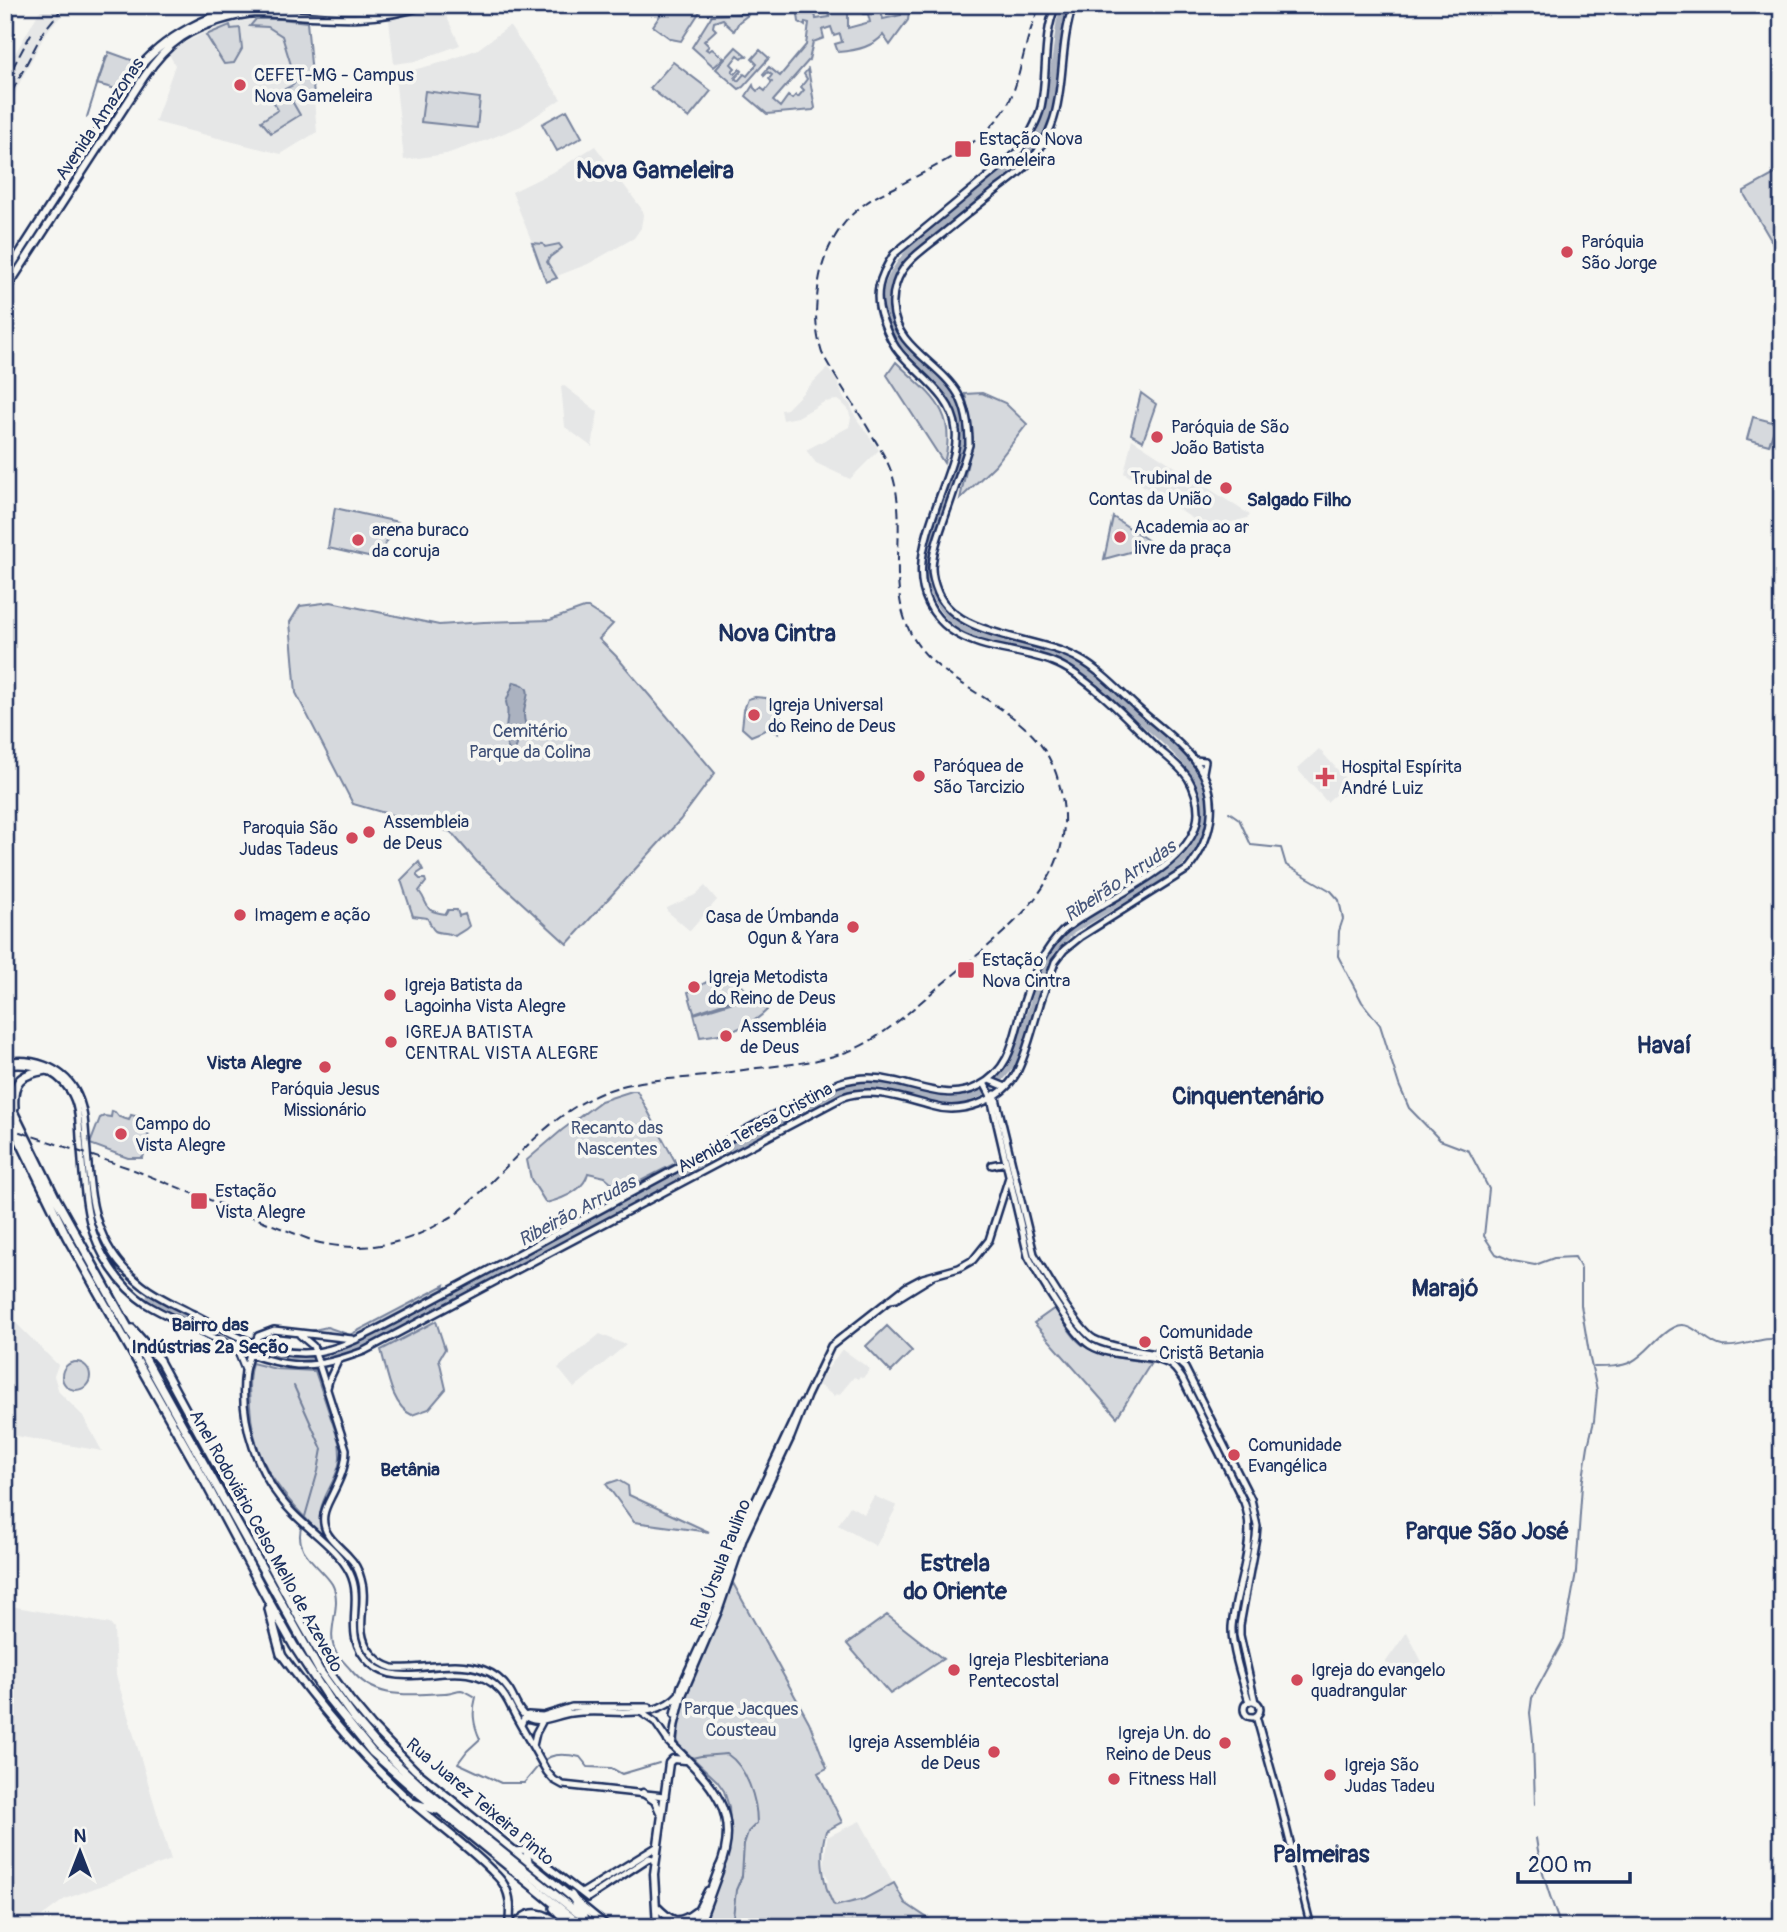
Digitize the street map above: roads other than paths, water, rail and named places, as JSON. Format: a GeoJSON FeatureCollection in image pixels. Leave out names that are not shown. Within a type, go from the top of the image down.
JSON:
{"type":"FeatureCollection","features":[{"type":"Feature","properties":{"kind":"highway"},"geometry":{"type":"LineString","coordinates":[[14,1112],[14,1091],[18,1081],[24,1076],[46,1070]]}},
{"type":"Feature","properties":{"kind":"highway","name":"Anel Rodoviário Celso Mello de Azevedo"},"geometry":{"type":"LineString","coordinates":[[5,1095],[55,1197],[318,1670],[378,1746],[425,1790],[589,1925]]}},
{"type":"Feature","properties":{"kind":"highway","name":"Anel Rodoviário Celso Mello de Azevedo"},"geometry":{"type":"LineString","coordinates":[[5,1112],[67,1237],[201,1474],[267,1598],[300,1655],[345,1721],[372,1752],[421,1795],[540,1892],[589,1925]]}},
{"type":"Feature","properties":{"kind":"highway"},"geometry":{"type":"LineString","coordinates":[[122,1318],[159,1360]]}},
{"type":"Feature","properties":{"kind":"highway"},"geometry":{"type":"LineString","coordinates":[[267,1598],[281,1654]]}},
{"type":"Feature","properties":{"kind":"highway"},"geometry":{"type":"LineString","coordinates":[[413,1803],[449,1816]]}},
{"type":"Feature","properties":{"kind":"highway"},"geometry":{"type":"LineString","coordinates":[[698,1927],[720,1867]]}},
{"type":"Feature","properties":{"kind":"highway"},"geometry":{"type":"LineString","coordinates":[[540,1892],[573,1927]]}},
{"type":"Feature","properties":{"kind":"highway"},"geometry":{"type":"LineString","coordinates":[[571,1895],[589,1925]]}},
{"type":"Feature","properties":{"kind":"highway"},"geometry":{"type":"LineString","coordinates":[[515,1927],[523,1917],[536,1914],[550,1918],[562,1927]]}},
{"type":"Feature","properties":{"kind":"main road","name":"Avenida Amazonas"},"geometry":{"type":"LineString","coordinates":[[5,276],[136,72],[152,53],[176,35],[219,14],[247,8],[265,6],[363,11],[404,5]]}},
{"type":"Feature","properties":{"kind":"main road","name":"Avenida Amazonas"},"geometry":{"type":"LineString","coordinates":[[5,291],[144,77],[183,36],[245,13],[364,18],[402,13],[425,5]]}},
{"type":"Feature","properties":{"kind":"main road"},"geometry":{"type":"LineString","coordinates":[[987,1082],[1008,1058],[1024,1002],[1050,946],[1072,924],[1167,866],[1185,848],[1197,825],[1198,811],[1196,797],[1186,775],[1074,673],[1053,661],[962,637],[946,626],[929,604],[922,586],[925,540],[955,453],[957,434],[954,416],[946,400],[900,354],[877,304],[878,292],[894,254],[1019,151],[1041,108],[1048,40],[1056,5]]}},
{"type":"Feature","properties":{"kind":"main road"},"geometry":{"type":"LineString","coordinates":[[987,1082],[1003,1087],[1017,1070],[1055,962],[1064,950],[1080,937],[1188,869],[1206,841],[1211,821],[1209,792],[1199,766],[1182,747],[1112,685],[1082,660],[1059,649],[989,631],[955,616],[943,602],[935,585],[932,566],[937,541],[969,445],[969,429],[958,394],[947,379],[924,359],[899,331],[894,322],[892,306],[895,286],[907,263],[1022,170],[1043,147],[1058,106],[1067,22],[1073,5]]}},
{"type":"Feature","properties":{"kind":"main road"},"geometry":{"type":"LineString","coordinates":[[886,326],[894,322]]}},
{"type":"Feature","properties":{"kind":"main road"},"geometry":{"type":"LineString","coordinates":[[1167,866],[1174,877]]}},
{"type":"Feature","properties":{"kind":"main road"},"geometry":{"type":"LineString","coordinates":[[5,1064],[19,1059],[43,1065],[56,1071],[74,1087],[83,1112],[95,1216],[109,1247],[128,1272],[148,1289],[255,1343],[288,1352],[315,1352],[356,1340]]}},
{"type":"Feature","properties":{"kind":"main road"},"geometry":{"type":"LineString","coordinates":[[5,1064],[29,1065],[46,1070]]}},
{"type":"Feature","properties":{"kind":"main road","name":"Avenida Teresa Cristina"},"geometry":{"type":"LineString","coordinates":[[46,1070],[64,1084],[75,1102],[90,1222],[101,1252],[120,1280],[144,1303],[237,1349],[270,1361],[299,1365],[338,1361],[364,1351],[454,1296],[763,1121],[835,1084],[876,1078],[950,1094],[987,1082]]}},
{"type":"Feature","properties":{"kind":"main road"},"geometry":{"type":"LineString","coordinates":[[987,1082],[1013,1168],[1034,1254],[1081,1328],[1090,1336],[1104,1343],[1168,1356],[1185,1368],[1251,1499],[1257,1526],[1240,1635],[1252,1702]]}},
{"type":"Feature","properties":{"kind":"main road","name":"Avenida Teresa Cristina"},"geometry":{"type":"LineString","coordinates":[[356,1340],[454,1296],[843,1097],[866,1092],[890,1094],[936,1108],[951,1109],[970,1106],[1003,1087]]}},
{"type":"Feature","properties":{"kind":"main road"},"geometry":{"type":"LineString","coordinates":[[992,1095],[1028,1256],[1076,1332],[1086,1343],[1174,1367],[1201,1414],[1244,1502],[1248,1517],[1248,1537],[1232,1635],[1252,1702],[1260,1708],[1256,1716],[1311,1927]]}},
{"type":"Feature","properties":{"kind":"main road"},"geometry":{"type":"LineString","coordinates":[[992,1165],[1006,1162]]}},
{"type":"Feature","properties":{"kind":"main road","name":"Rua Úrsula Paulino"},"geometry":{"type":"LineString","coordinates":[[670,1744],[683,1694],[719,1610],[744,1537],[831,1346],[906,1287],[923,1278],[959,1268],[973,1260],[989,1241],[1013,1168]]}},
{"type":"Feature","properties":{"kind":"main road"},"geometry":{"type":"LineString","coordinates":[[356,1340],[274,1330],[258,1336],[245,1370],[245,1404],[249,1436],[264,1474],[291,1511],[344,1563],[352,1578],[356,1599],[353,1619],[355,1641],[362,1654],[380,1671],[392,1675],[465,1672],[486,1679],[502,1692],[554,1780],[563,1784],[664,1797]]}},
{"type":"Feature","properties":{"kind":"main road"},"geometry":{"type":"LineString","coordinates":[[297,1333],[310,1342],[315,1352],[346,1449],[345,1466],[328,1504],[324,1525],[331,1539],[350,1557],[360,1577],[364,1598],[361,1629],[367,1649],[383,1665],[393,1668],[464,1665],[484,1670],[500,1680],[525,1716],[532,1721],[576,1712],[639,1712],[668,1704],[679,1694]]}},
{"type":"Feature","properties":{"kind":"main road"},"geometry":{"type":"LineString","coordinates":[[237,1349],[245,1370]]}},
{"type":"Feature","properties":{"kind":"main road","name":"Rua Juarez Teixeira Pinto"},"geometry":{"type":"LineString","coordinates":[[159,1360],[331,1674],[371,1725],[415,1770],[608,1927]]}},
{"type":"Feature","properties":{"kind":"main road"},"geometry":{"type":"LineString","coordinates":[[327,1391],[338,1361]]}},
{"type":"Feature","properties":{"kind":"main road","name":"Rua Úrsula Paulino"},"geometry":{"type":"LineString","coordinates":[[670,1744],[679,1694],[717,1606],[739,1536],[807,1396]]}},
{"type":"Feature","properties":{"kind":"main road"},"geometry":{"type":"LineString","coordinates":[[1244,1502],[1251,1499]]}},
{"type":"Feature","properties":{"kind":"main road"},"geometry":{"type":"LineString","coordinates":[[734,1564],[736,1576]]}},
{"type":"Feature","properties":{"kind":"main road"},"geometry":{"type":"LineString","coordinates":[[281,1654],[315,1700],[375,1767],[504,1883],[511,1911],[509,1927]]}},
{"type":"Feature","properties":{"kind":"main road"},"geometry":{"type":"LineString","coordinates":[[1252,1702],[1245,1707],[1245,1713],[1251,1717],[1256,1716]]}},
{"type":"Feature","properties":{"kind":"main road"},"geometry":{"type":"LineString","coordinates":[[525,1716],[543,1716],[576,1706],[659,1707]]}},
{"type":"Feature","properties":{"kind":"main road"},"geometry":{"type":"LineString","coordinates":[[639,1712],[655,1722],[670,1744],[687,1760],[720,1801],[727,1817],[727,1843],[720,1867],[690,1927]]}},
{"type":"Feature","properties":{"kind":"main road"},"geometry":{"type":"LineString","coordinates":[[521,1725],[525,1716]]}},
{"type":"Feature","properties":{"kind":"main road"},"geometry":{"type":"LineString","coordinates":[[533,1748],[536,1733],[543,1720]]}},
{"type":"Feature","properties":{"kind":"main road"},"geometry":{"type":"LineString","coordinates":[[657,1927],[653,1886],[669,1763],[673,1759],[687,1760]]}},
{"type":"Feature","properties":{"kind":"main road"},"geometry":{"type":"LineString","coordinates":[[643,1793],[654,1801],[661,1815]]}},
{"type":"Feature","properties":{"kind":"main road"},"geometry":{"type":"LineString","coordinates":[[585,1895],[659,1846]]}},
{"type":"Feature","properties":{"kind":"main road"},"geometry":{"type":"LineString","coordinates":[[526,1850],[529,1863]]}},
{"type":"Feature","properties":{"kind":"main road"},"geometry":{"type":"LineString","coordinates":[[514,1852],[526,1850],[585,1895]]}},
{"type":"Feature","properties":{"kind":"main road"},"geometry":{"type":"LineString","coordinates":[[585,1895],[649,1857],[656,1860]]}},
{"type":"Feature","properties":{"kind":"main road"},"geometry":{"type":"LineString","coordinates":[[656,1906],[668,1918],[676,1921],[684,1920],[700,1908]]}},
{"type":"Feature","properties":{"kind":"waterway","name":"Ribeirão Arrudas"},"geometry":{"type":"LineString","coordinates":[[150,1297],[231,1338],[276,1354],[297,1357],[332,1354],[355,1347],[841,1089],[884,1085],[947,1102],[964,1100],[986,1091],[1013,1063],[1040,977],[1051,952],[1071,931],[1169,872],[1192,850],[1203,830],[1205,798],[1198,779],[1174,750],[1086,671],[1052,654],[985,638],[956,623],[945,612],[932,588],[928,565],[931,542],[957,474],[962,450],[962,426],[953,402],[890,324],[885,303],[891,278],[913,248],[1020,161],[1038,139],[1049,108],[1060,22],[1065,5]]}},
{"type":"Feature","properties":{"kind":"waterway"},"geometry":{"type":"LineString","coordinates":[[87,117],[106,56]]}},
{"type":"Feature","properties":{"kind":"waterway"},"geometry":{"type":"LineString","coordinates":[[1229,812],[1239,819],[1251,845],[1281,848],[1286,865],[1331,891],[1339,900],[1343,919],[1339,931],[1338,956],[1362,1002],[1380,1025],[1409,1108],[1440,1140],[1469,1151],[1489,1189],[1484,1236],[1496,1254],[1513,1261],[1535,1265],[1554,1258],[1575,1257],[1581,1269],[1581,1305],[1597,1390],[1582,1485],[1576,1572],[1564,1639],[1532,1698],[1530,1713],[1535,1804]]}},
{"type":"Feature","properties":{"kind":"waterway"},"geometry":{"type":"LineString","coordinates":[[1594,1367],[1618,1366],[1631,1362],[1668,1330],[1681,1325],[1693,1328],[1722,1346],[1737,1346],[1767,1339],[1782,1340]]}},
{"type":"Feature","properties":{"kind":"waterway"},"geometry":{"type":"LineString","coordinates":[[1782,1373],[1777,1386],[1782,1397]]}},
{"type":"Feature","properties":{"kind":"waterway"},"geometry":{"type":"LineString","coordinates":[[294,1386],[322,1449],[304,1520]]}},
{"type":"Feature","properties":{"kind":"waterway"},"geometry":{"type":"LineString","coordinates":[[302,1525],[300,1535],[304,1551],[327,1577],[335,1592],[336,1608],[332,1632],[334,1648],[361,1680],[371,1687],[394,1694],[461,1690],[476,1697],[474,1718],[480,1739],[458,1763],[501,1783],[524,1783],[547,1758],[560,1755],[580,1757],[588,1767],[611,1768],[622,1774],[659,1763]]}},
{"type":"Feature","properties":{"kind":"waterway"},"geometry":{"type":"LineString","coordinates":[[692,1758],[727,1754],[745,1775],[755,1804],[757,1823],[748,1832],[744,1844],[742,1876],[736,1890],[732,1927]]}},
{"type":"Feature","properties":{"kind":"waterway"},"geometry":{"type":"LineString","coordinates":[[1536,1838],[1549,1894],[1561,1927]]}},
{"type":"Feature","properties":{"kind":"railway"},"geometry":{"type":"LineString","coordinates":[[5,105],[43,32],[65,5]]}},
{"type":"Feature","properties":{"kind":"railway"},"geometry":{"type":"LineString","coordinates":[[5,1127],[129,1168],[316,1242],[347,1247],[393,1243],[423,1232],[456,1214],[564,1114],[604,1092],[642,1082],[818,1060],[866,1043],[892,1026],[987,947],[1029,906],[1046,882],[1058,857],[1064,828],[1057,775],[1038,741],[1021,724],[941,668],[924,653],[911,634],[900,597],[899,520],[892,475],[879,446],[822,353],[816,314],[823,264],[827,252],[847,220],[872,199],[965,148],[1000,116],[1013,91],[1040,5]]}},
{"type":"Feature","properties":{"kind":"railway"},"geometry":{"type":"LineString","coordinates":[[5,82],[32,32]]}},
{"type":"Feature","properties":{"kind":"place","name":"CEFET-MG - Campus Nova Gameleira"},"geometry":{"type":"Point","coordinates":[240,85]}},
{"type":"Feature","properties":{"kind":"place","name":"Estação Nova Gameleira"},"geometry":{"type":"Point","coordinates":[963,149]}},
{"type":"Feature","properties":{"kind":"place","name":"Paróquia São Jorge"},"geometry":{"type":"Point","coordinates":[1567,252]}},
{"type":"Feature","properties":{"kind":"place","name":"Paróquia de São João Batista"},"geometry":{"type":"Point","coordinates":[1157,437]}},
{"type":"Feature","properties":{"kind":"place","name":"Trubinal de Contas da União"},"geometry":{"type":"Point","coordinates":[1226,488]}},
{"type":"Feature","properties":{"kind":"place","name":"Academia ao ar livre da praça"},"geometry":{"type":"Point","coordinates":[1120,537]}},
{"type":"Feature","properties":{"kind":"place","name":"arena buraco da coruja"},"geometry":{"type":"Point","coordinates":[358,540]}},
{"type":"Feature","properties":{"kind":"place","name":"Igreja Universal do Reino de Deus"},"geometry":{"type":"Point","coordinates":[754,715]}},
{"type":"Feature","properties":{"kind":"place","name":"Paróquea de São Tarcizio"},"geometry":{"type":"Point","coordinates":[919,776]}},
{"type":"Feature","properties":{"kind":"place","name":"Hospital Espírita André Luiz"},"geometry":{"type":"Point","coordinates":[1325,777]}},
{"type":"Feature","properties":{"kind":"place","name":"Assembleia de Deus"},"geometry":{"type":"Point","coordinates":[369,832]}},
{"type":"Feature","properties":{"kind":"place","name":"Paroquia São Judas Tadeus"},"geometry":{"type":"Point","coordinates":[352,838]}},
{"type":"Feature","properties":{"kind":"place","name":"Imagem e ação"},"geometry":{"type":"Point","coordinates":[240,915]}},
{"type":"Feature","properties":{"kind":"place","name":"Casa de Úmbanda Ogun & Yara"},"geometry":{"type":"Point","coordinates":[853,927]}},
{"type":"Feature","properties":{"kind":"place","name":"Estação Nova Cintra"},"geometry":{"type":"Point","coordinates":[966,970]}},
{"type":"Feature","properties":{"kind":"place","name":"Igreja Metodista do Reino de Deus"},"geometry":{"type":"Point","coordinates":[694,987]}},
{"type":"Feature","properties":{"kind":"place","name":"Igreja Batista da Lagoinha Vista Alegre"},"geometry":{"type":"Point","coordinates":[390,995]}},
{"type":"Feature","properties":{"kind":"place","name":"Assembléia de Deus"},"geometry":{"type":"Point","coordinates":[726,1036]}},
{"type":"Feature","properties":{"kind":"place","name":"IGREJA BATISTA CENTRAL VISTA ALEGRE"},"geometry":{"type":"Point","coordinates":[391,1042]}},
{"type":"Feature","properties":{"kind":"place","name":"Paróquia Jesus Missionário"},"geometry":{"type":"Point","coordinates":[325,1067]}},
{"type":"Feature","properties":{"kind":"place","name":"Campo do Vista Alegre"},"geometry":{"type":"Point","coordinates":[121,1134]}},
{"type":"Feature","properties":{"kind":"place","name":"Estação Vista Alegre"},"geometry":{"type":"Point","coordinates":[199,1201]}},
{"type":"Feature","properties":{"kind":"place","name":"Comunidade Cristã Betania"},"geometry":{"type":"Point","coordinates":[1145,1342]}},
{"type":"Feature","properties":{"kind":"place","name":"Comunidade Evangélica"},"geometry":{"type":"Point","coordinates":[1234,1455]}},
{"type":"Feature","properties":{"kind":"place","name":"Igreja Plesbiteriana Pentecostal"},"geometry":{"type":"Point","coordinates":[954,1670]}},
{"type":"Feature","properties":{"kind":"place","name":"Igreja do evangelo quadrangular"},"geometry":{"type":"Point","coordinates":[1297,1680]}},
{"type":"Feature","properties":{"kind":"place","name":"Igreja Un. do Reino de Deus"},"geometry":{"type":"Point","coordinates":[1225,1743]}},
{"type":"Feature","properties":{"kind":"place","name":"Igreja Assembléia de Deus"},"geometry":{"type":"Point","coordinates":[994,1752]}},
{"type":"Feature","properties":{"kind":"place","name":"Igreja São Judas Tadeu"},"geometry":{"type":"Point","coordinates":[1330,1775]}},
{"type":"Feature","properties":{"kind":"place","name":"Fitness Hall"},"geometry":{"type":"Point","coordinates":[1114,1779]}},
{"type":"Feature","properties":{"kind":"district","name":"Nova Gameleira"},"geometry":{"type":"Point","coordinates":[655,170]}},
{"type":"Feature","properties":{"kind":"district","name":"Salgado Filho"},"geometry":{"type":"Point","coordinates":[1299,500]}},
{"type":"Feature","properties":{"kind":"district","name":"Nova Cintra"},"geometry":{"type":"Point","coordinates":[777,633]}},
{"type":"Feature","properties":{"kind":"district","name":"Havaí"},"geometry":{"type":"Point","coordinates":[1664,1045]}},
{"type":"Feature","properties":{"kind":"district","name":"Vista Alegre"},"geometry":{"type":"Point","coordinates":[254,1063]}},
{"type":"Feature","properties":{"kind":"district","name":"Cinquentenário"},"geometry":{"type":"Point","coordinates":[1248,1096]}},
{"type":"Feature","properties":{"kind":"district","name":"Marajó"},"geometry":{"type":"Point","coordinates":[1445,1288]}},
{"type":"Feature","properties":{"kind":"district","name":"Bairro das Indústrias 2ª Seção"},"geometry":{"type":"Point","coordinates":[210,1336]}},
{"type":"Feature","properties":{"kind":"district","name":"Betânia"},"geometry":{"type":"Point","coordinates":[410,1470]}},
{"type":"Feature","properties":{"kind":"district","name":"Parque São José"},"geometry":{"type":"Point","coordinates":[1487,1531]}},
{"type":"Feature","properties":{"kind":"district","name":"Estrela do Oriente"},"geometry":{"type":"Point","coordinates":[955,1577]}},
{"type":"Feature","properties":{"kind":"district","name":"Palmeiras"},"geometry":{"type":"Point","coordinates":[1321,1854]}},
{"type":"Feature","properties":{"kind":"park label","name":"Cemitério Parque da Colina"},"geometry":{"type":"Point","coordinates":[530,741]}},
{"type":"Feature","properties":{"kind":"park label","name":"Recanto das Nascentes"},"geometry":{"type":"Point","coordinates":[617,1138]}},
{"type":"Feature","properties":{"kind":"park label","name":"Parque Jacques Cousteau"},"geometry":{"type":"Point","coordinates":[741,1719]}}]}
